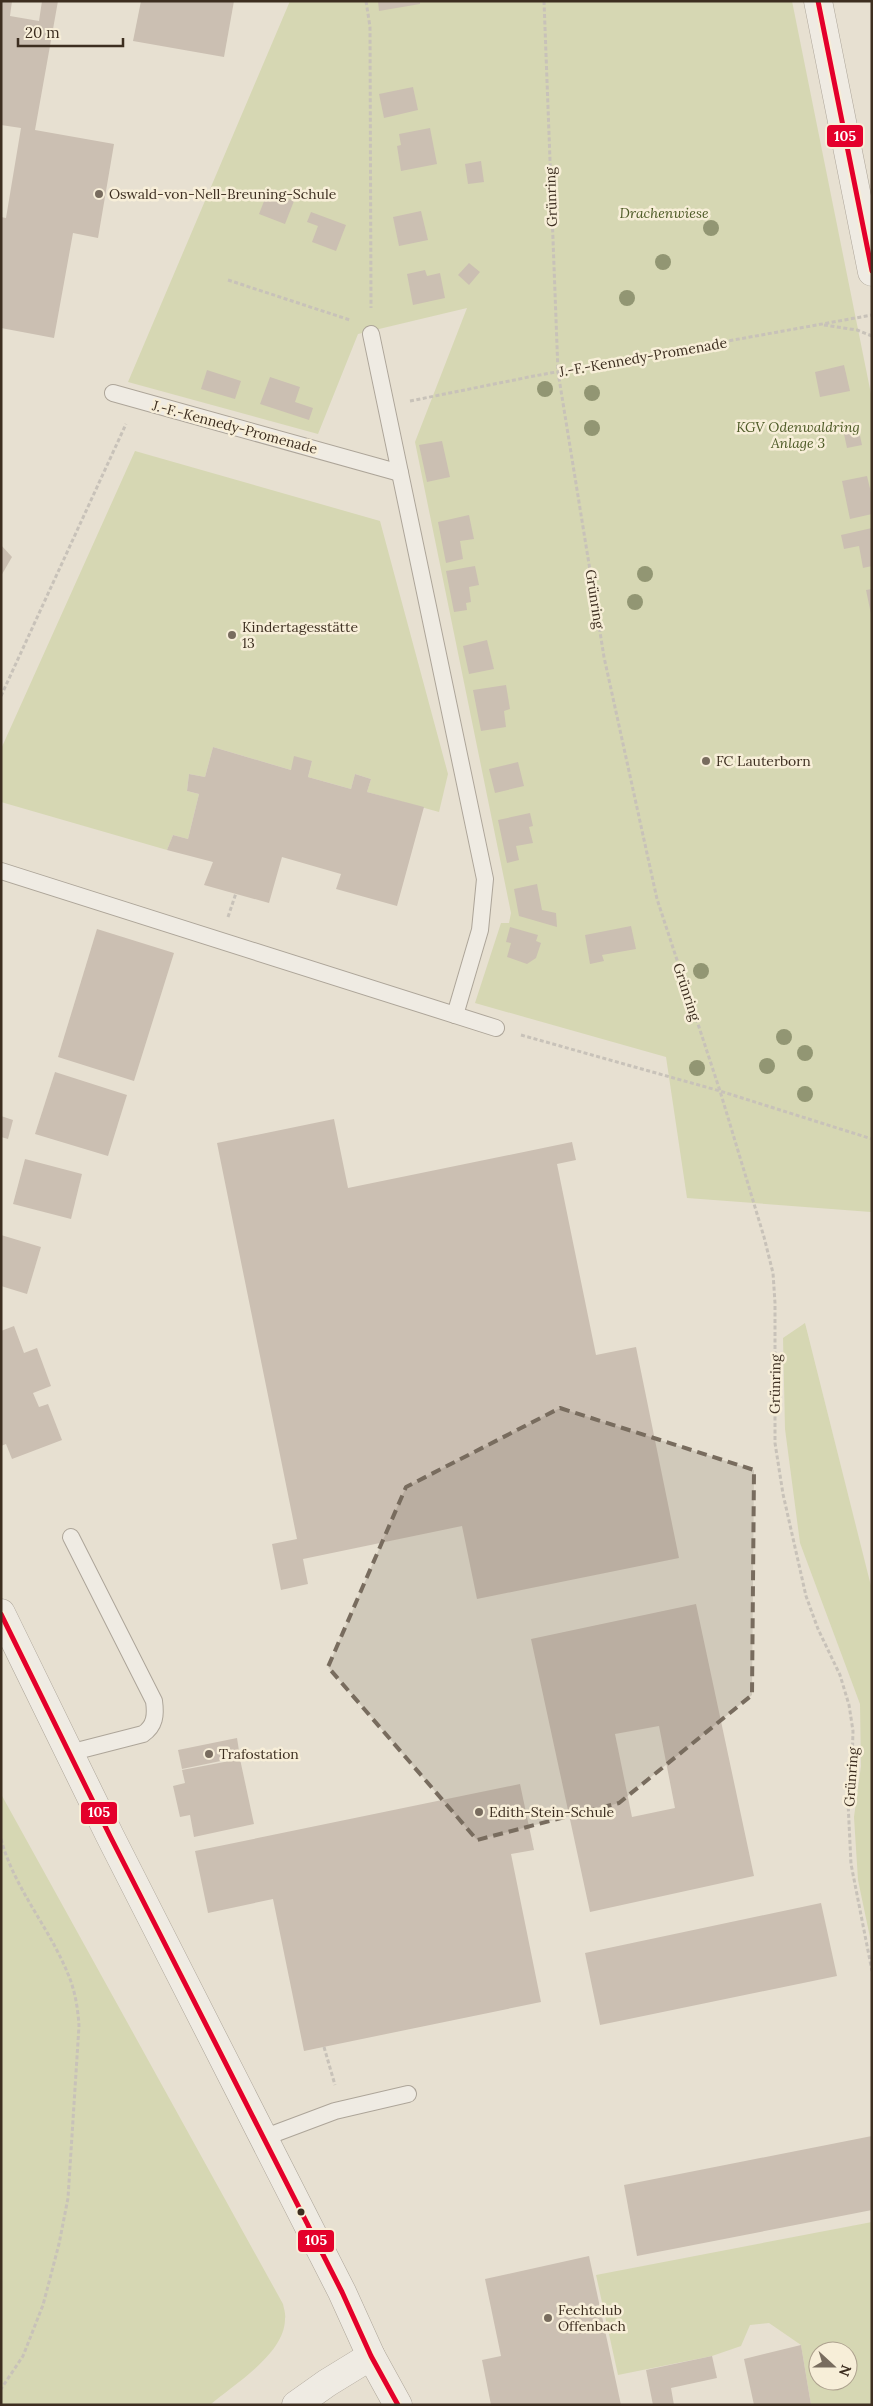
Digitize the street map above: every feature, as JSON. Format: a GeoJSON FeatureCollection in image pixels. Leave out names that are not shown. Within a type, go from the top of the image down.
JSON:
{"type":"FeatureCollection","features":[{"type":"Feature","properties":{"kind":"street"},"geometry":{"type":"LineString","coordinates":[[818,1],[872,272]]}},
{"type":"Feature","properties":{"kind":"street"},"geometry":{"type":"LineString","coordinates":[[1,1613],[69,1753],[342,2292],[371,2356],[398,2405]]}},
{"type":"Feature","properties":{"kind":"street"},"geometry":{"type":"LineString","coordinates":[[296,2405],[371,2356]]}},
{"type":"Feature","properties":{"kind":"lane"},"geometry":{"type":"LineString","coordinates":[[371,327],[485,880],[480,930],[455,1015]]}},
{"type":"Feature","properties":{"kind":"lane"},"geometry":{"type":"LineString","coordinates":[[113,393],[137,400]]}},
{"type":"Feature","properties":{"kind":"lane","name":"J.-F.-Kennedy-Promenade"},"geometry":{"type":"LineString","coordinates":[[137,400],[400,473]]}},
{"type":"Feature","properties":{"kind":"lane"},"geometry":{"type":"LineString","coordinates":[[1,871],[496,1028]]}},
{"type":"Feature","properties":{"kind":"lane"},"geometry":{"type":"LineString","coordinates":[[69,1753],[143,1734],[150,1729],[156,1714],[154,1701],[71,1537]]}},
{"type":"Feature","properties":{"kind":"lane"},"geometry":{"type":"LineString","coordinates":[[263,2138],[335,2111],[408,2094]]}},
{"type":"Feature","properties":{"kind":"path"},"geometry":{"type":"LineString","coordinates":[[228,280],[371,327],[370,27],[366,1]]}},
{"type":"Feature","properties":{"kind":"path","name":"Grünring"},"geometry":{"type":"LineString","coordinates":[[544,1],[558,372],[604,657],[656,899],[720,1091],[773,1273],[776,1312],[775,1443],[793,1544],[806,1596],[818,1629],[840,1675],[849,1705],[853,1731],[852,1767],[848,1802],[851,1864],[872,1971]]}},
{"type":"Feature","properties":{"kind":"path","name":"J.-F.-Kennedy-Promenade"},"geometry":{"type":"LineString","coordinates":[[387,406],[558,372],[872,315]]}},
{"type":"Feature","properties":{"kind":"path"},"geometry":{"type":"LineString","coordinates":[[820,325],[857,330],[872,336]]}},
{"type":"Feature","properties":{"kind":"path","name":"J.-F.-Kennedy-Promenade"},"geometry":{"type":"LineString","coordinates":[[1,696],[137,400]]}},
{"type":"Feature","properties":{"kind":"path"},"geometry":{"type":"LineString","coordinates":[[496,1028],[720,1091],[872,1139]]}},
{"type":"Feature","properties":{"kind":"path"},"geometry":{"type":"LineString","coordinates":[[1,1839],[18,1883],[68,1974],[77,2004],[80,2026],[68,2198],[61,2235],[43,2305],[23,2356],[1,2389]]}},
{"type":"Feature","properties":{"kind":"path"},"geometry":{"type":"LineString","coordinates":[[324,2047],[335,2087]]}},
{"type":"Feature","properties":{"kind":"highlighted area"},"geometry":{"type":"Polygon","coordinates":[[[560,1408],[754,1470],[752,1695],[619,1803],[477,1840],[328,1667],[406,1487],[560,1408]]]}},
{"type":"Feature","properties":{"kind":"green space"},"geometry":{"type":"Polygon","coordinates":[[[290,1],[792,1],[872,399],[871,1212],[687,1198],[666,1057],[475,1003],[501,923],[509,923],[511,913],[415,442],[467,308],[358,334],[318,434],[128,382],[290,1]]]}},
{"type":"Feature","properties":{"kind":"green space","name":"Kindertagesstätte 13"},"geometry":{"type":"Polygon","coordinates":[[[135,451],[380,521],[448,774],[439,812],[367,792],[371,779],[355,774],[351,789],[308,777],[312,761],[291,770],[213,747],[205,777],[189,774],[187,791],[199,794],[188,839],[173,835],[167,850],[1,802],[1,749],[135,451]]]}},
{"type":"Feature","properties":{"kind":"green space"},"geometry":{"type":"Polygon","coordinates":[[[805,1323],[872,1590],[872,1947],[858,1880],[854,1817],[861,1766],[860,1704],[800,1543],[785,1429],[783,1338],[805,1323]]]}},
{"type":"Feature","properties":{"kind":"green space"},"geometry":{"type":"Polygon","coordinates":[[[1,1794],[283,2304],[285,2319],[283,2332],[277,2344],[268,2356],[244,2378],[210,2405],[1,2405],[1,1794]]]}},
{"type":"Feature","properties":{"kind":"green space"},"geometry":{"type":"Polygon","coordinates":[[[872,2222],[872,2405],[811,2405],[809,2391],[858,2391],[858,2341],[808,2341],[808,2387],[801,2345],[769,2323],[750,2325],[741,2346],[712,2356],[618,2375],[596,2275],[872,2222]]]}},
{"type":"Feature","properties":{"kind":"building"},"geometry":{"type":"Polygon","coordinates":[[[1,1],[12,1],[10,16],[39,21],[42,1],[58,1],[35,130],[114,144],[98,238],[73,233],[54,338],[1,328],[1,217],[6,218],[21,128],[1,125],[1,1]]]}},
{"type":"Feature","properties":{"kind":"building"},"geometry":{"type":"Polygon","coordinates":[[[141,1],[234,1],[224,57],[133,41],[141,1]]]}},
{"type":"Feature","properties":{"kind":"building"},"geometry":{"type":"Polygon","coordinates":[[[378,1],[420,1],[420,4],[379,11],[378,1]]]}},
{"type":"Feature","properties":{"kind":"building"},"geometry":{"type":"Polygon","coordinates":[[[413,87],[418,110],[384,118],[379,94],[413,87]]]}},
{"type":"Feature","properties":{"kind":"building"},"geometry":{"type":"Polygon","coordinates":[[[430,128],[437,164],[401,171],[397,146],[401,145],[399,134],[430,128]]]}},
{"type":"Feature","properties":{"kind":"building"},"geometry":{"type":"Polygon","coordinates":[[[481,161],[484,182],[468,184],[465,164],[481,161]]]}},
{"type":"Feature","properties":{"kind":"building"},"geometry":{"type":"Polygon","coordinates":[[[268,191],[294,201],[285,224],[259,214],[268,191]]]}},
{"type":"Feature","properties":{"kind":"building"},"geometry":{"type":"Polygon","coordinates":[[[421,211],[428,240],[399,246],[393,217],[421,211]]]}},
{"type":"Feature","properties":{"kind":"building"},"geometry":{"type":"Polygon","coordinates":[[[311,212],[346,225],[336,251],[312,242],[318,226],[307,222],[311,212]]]}},
{"type":"Feature","properties":{"kind":"building"},"geometry":{"type":"Polygon","coordinates":[[[469,263],[480,272],[469,285],[458,275],[469,263]]]}},
{"type":"Feature","properties":{"kind":"building"},"geometry":{"type":"Polygon","coordinates":[[[425,270],[427,276],[440,273],[445,298],[413,305],[407,274],[425,270]]]}},
{"type":"Feature","properties":{"kind":"building"},"geometry":{"type":"Polygon","coordinates":[[[844,365],[850,391],[820,397],[815,372],[844,365]]]}},
{"type":"Feature","properties":{"kind":"building"},"geometry":{"type":"Polygon","coordinates":[[[207,370],[241,381],[235,399],[201,389],[207,370]]]}},
{"type":"Feature","properties":{"kind":"building"},"geometry":{"type":"Polygon","coordinates":[[[270,377],[300,387],[295,402],[313,408],[309,420],[260,404],[270,377]]]}},
{"type":"Feature","properties":{"kind":"building"},"geometry":{"type":"Polygon","coordinates":[[[857,422],[862,445],[847,448],[842,425],[857,422]]]}},
{"type":"Feature","properties":{"kind":"building"},"geometry":{"type":"Polygon","coordinates":[[[442,441],[450,477],[427,482],[419,445],[442,441]]]}},
{"type":"Feature","properties":{"kind":"building"},"geometry":{"type":"Polygon","coordinates":[[[867,476],[872,497],[872,514],[850,519],[842,481],[867,476]]]}},
{"type":"Feature","properties":{"kind":"building"},"geometry":{"type":"Polygon","coordinates":[[[469,515],[474,539],[460,541],[463,559],[446,563],[438,522],[469,515]]]}},
{"type":"Feature","properties":{"kind":"building"},"geometry":{"type":"Polygon","coordinates":[[[872,528],[872,566],[863,568],[859,546],[844,549],[841,535],[872,528]]]}},
{"type":"Feature","properties":{"kind":"building"},"geometry":{"type":"Polygon","coordinates":[[[1,545],[12,557],[1,576],[1,545]]]}},
{"type":"Feature","properties":{"kind":"building"},"geometry":{"type":"Polygon","coordinates":[[[475,566],[479,585],[469,587],[471,602],[466,603],[467,610],[454,612],[446,571],[475,566]]]}},
{"type":"Feature","properties":{"kind":"building"},"geometry":{"type":"Polygon","coordinates":[[[872,589],[872,614],[871,614],[866,590],[872,589]]]}},
{"type":"Feature","properties":{"kind":"building"},"geometry":{"type":"Polygon","coordinates":[[[487,640],[494,669],[469,674],[463,646],[487,640]]]}},
{"type":"Feature","properties":{"kind":"building"},"geometry":{"type":"Polygon","coordinates":[[[506,685],[510,709],[504,711],[506,727],[481,731],[473,690],[506,685]]]}},
{"type":"Feature","properties":{"kind":"building"},"geometry":{"type":"Polygon","coordinates":[[[213,747],[291,770],[294,756],[312,761],[308,777],[351,789],[355,774],[371,779],[367,792],[424,807],[397,906],[336,889],[341,874],[282,857],[269,903],[204,885],[213,862],[167,850],[173,835],[188,839],[199,794],[187,791],[189,774],[205,777],[213,747]]]}},
{"type":"Feature","properties":{"kind":"building"},"geometry":{"type":"Polygon","coordinates":[[[518,762],[524,786],[495,793],[489,769],[518,762]]]}},
{"type":"Feature","properties":{"kind":"building"},"geometry":{"type":"Polygon","coordinates":[[[530,813],[533,826],[529,827],[533,843],[516,846],[519,860],[507,863],[498,820],[530,813]]]}},
{"type":"Feature","properties":{"kind":"building"},"geometry":{"type":"Polygon","coordinates":[[[537,884],[542,910],[556,913],[557,927],[519,916],[514,889],[537,884]]]}},
{"type":"Feature","properties":{"kind":"building"},"geometry":{"type":"Polygon","coordinates":[[[631,926],[636,949],[602,955],[604,961],[590,964],[585,935],[631,926]]]}},
{"type":"Feature","properties":{"kind":"building"},"geometry":{"type":"Polygon","coordinates":[[[510,927],[538,935],[536,941],[541,943],[536,958],[527,964],[507,957],[511,943],[506,942],[510,927]]]}},
{"type":"Feature","properties":{"kind":"building"},"geometry":{"type":"Polygon","coordinates":[[[97,929],[174,953],[134,1081],[58,1057],[97,929]]]}},
{"type":"Feature","properties":{"kind":"building"},"geometry":{"type":"Polygon","coordinates":[[[55,1072],[127,1095],[108,1156],[35,1134],[55,1072]]]}},
{"type":"Feature","properties":{"kind":"building"},"geometry":{"type":"Polygon","coordinates":[[[1,1116],[13,1120],[8,1139],[1,1137],[1,1116]]]}},
{"type":"Feature","properties":{"kind":"building"},"geometry":{"type":"Polygon","coordinates":[[[334,1119],[348,1188],[572,1142],[576,1160],[557,1164],[596,1355],[636,1347],[679,1558],[477,1599],[462,1526],[303,1559],[308,1584],[281,1590],[272,1544],[297,1539],[217,1143],[334,1119]]]}},
{"type":"Feature","properties":{"kind":"building"},"geometry":{"type":"Polygon","coordinates":[[[25,1159],[82,1174],[71,1219],[13,1204],[25,1159]]]}},
{"type":"Feature","properties":{"kind":"building"},"geometry":{"type":"Polygon","coordinates":[[[1,1235],[41,1247],[27,1294],[1,1286],[1,1235]]]}},
{"type":"Feature","properties":{"kind":"building"},"geometry":{"type":"Polygon","coordinates":[[[14,1326],[24,1353],[37,1348],[51,1386],[33,1393],[39,1407],[48,1404],[62,1440],[12,1459],[6,1444],[1,1446],[1,1331],[14,1326]]]}},
{"type":"Feature","properties":{"kind":"building"},"geometry":{"type":"Polygon","coordinates":[[[696,1604],[754,1876],[590,1912],[531,1639],[696,1604]],[[659,1726],[615,1734],[632,1817],[675,1808],[659,1726]]]}},
{"type":"Feature","properties":{"kind":"building","name":"Trafostation"},"geometry":{"type":"Polygon","coordinates":[[[237,1738],[240,1757],[182,1769],[178,1750],[237,1738]]]}},
{"type":"Feature","properties":{"kind":"building"},"geometry":{"type":"Polygon","coordinates":[[[240,1759],[254,1824],[194,1837],[190,1815],[180,1817],[173,1786],[185,1783],[182,1770],[240,1759]]]}},
{"type":"Feature","properties":{"kind":"building"},"geometry":{"type":"Polygon","coordinates":[[[520,1784],[534,1850],[511,1854],[541,2002],[304,2051],[273,1899],[208,1913],[195,1851],[520,1784]]]}},
{"type":"Feature","properties":{"kind":"building"},"geometry":{"type":"Polygon","coordinates":[[[821,1903],[837,1976],[600,2025],[585,1953],[821,1903]]]}},
{"type":"Feature","properties":{"kind":"building"},"geometry":{"type":"Polygon","coordinates":[[[872,2136],[872,2210],[637,2256],[624,2185],[872,2136]]]}},
{"type":"Feature","properties":{"kind":"building","name":"Fechtclub Offenbach"},"geometry":{"type":"Polygon","coordinates":[[[589,2256],[621,2405],[491,2405],[482,2360],[501,2356],[485,2279],[589,2256]]]}},
{"type":"Feature","properties":{"kind":"building"},"geometry":{"type":"Polygon","coordinates":[[[801,2345],[811,2405],[754,2405],[744,2359],[801,2345]]]}},
{"type":"Feature","properties":{"kind":"building"},"geometry":{"type":"Polygon","coordinates":[[[712,2356],[717,2378],[671,2388],[674,2405],[653,2405],[646,2370],[712,2356]]]}},
{"type":"Feature","properties":{"kind":"transit line","name":"105"},"geometry":{"type":"LineString","coordinates":[[818,1],[872,271]]}},
{"type":"Feature","properties":{"kind":"transit line","name":"105"},"geometry":{"type":"LineString","coordinates":[[1,1614],[110,1836],[342,2292],[371,2356],[398,2405]]}},
{"type":"Feature","properties":{"kind":"place","name":"Oswald-von-Nell-Breuning-Schule"},"geometry":{"type":"Point","coordinates":[99,194]}},
{"type":"Feature","properties":{"kind":"place","name":"Kindertagesstätte 13"},"geometry":{"type":"Point","coordinates":[232,635]}},
{"type":"Feature","properties":{"kind":"place","name":"FC Lauterborn"},"geometry":{"type":"Point","coordinates":[706,761]}},
{"type":"Feature","properties":{"kind":"place","name":"Trafostation"},"geometry":{"type":"Point","coordinates":[209,1754]}},
{"type":"Feature","properties":{"kind":"place","name":"Edith-Stein-Schule"},"geometry":{"type":"Point","coordinates":[479,1812]}},
{"type":"Feature","properties":{"kind":"place","name":"Fechtclub Offenbach"},"geometry":{"type":"Point","coordinates":[548,2318]}},
{"type":"Feature","properties":{"kind":"park label","name":"Drachenwiese"},"geometry":{"type":"Point","coordinates":[664,213]}},
{"type":"Feature","properties":{"kind":"park label","name":"KGV Odenwaldring Anlage 3"},"geometry":{"type":"Point","coordinates":[798,436]}}]}
